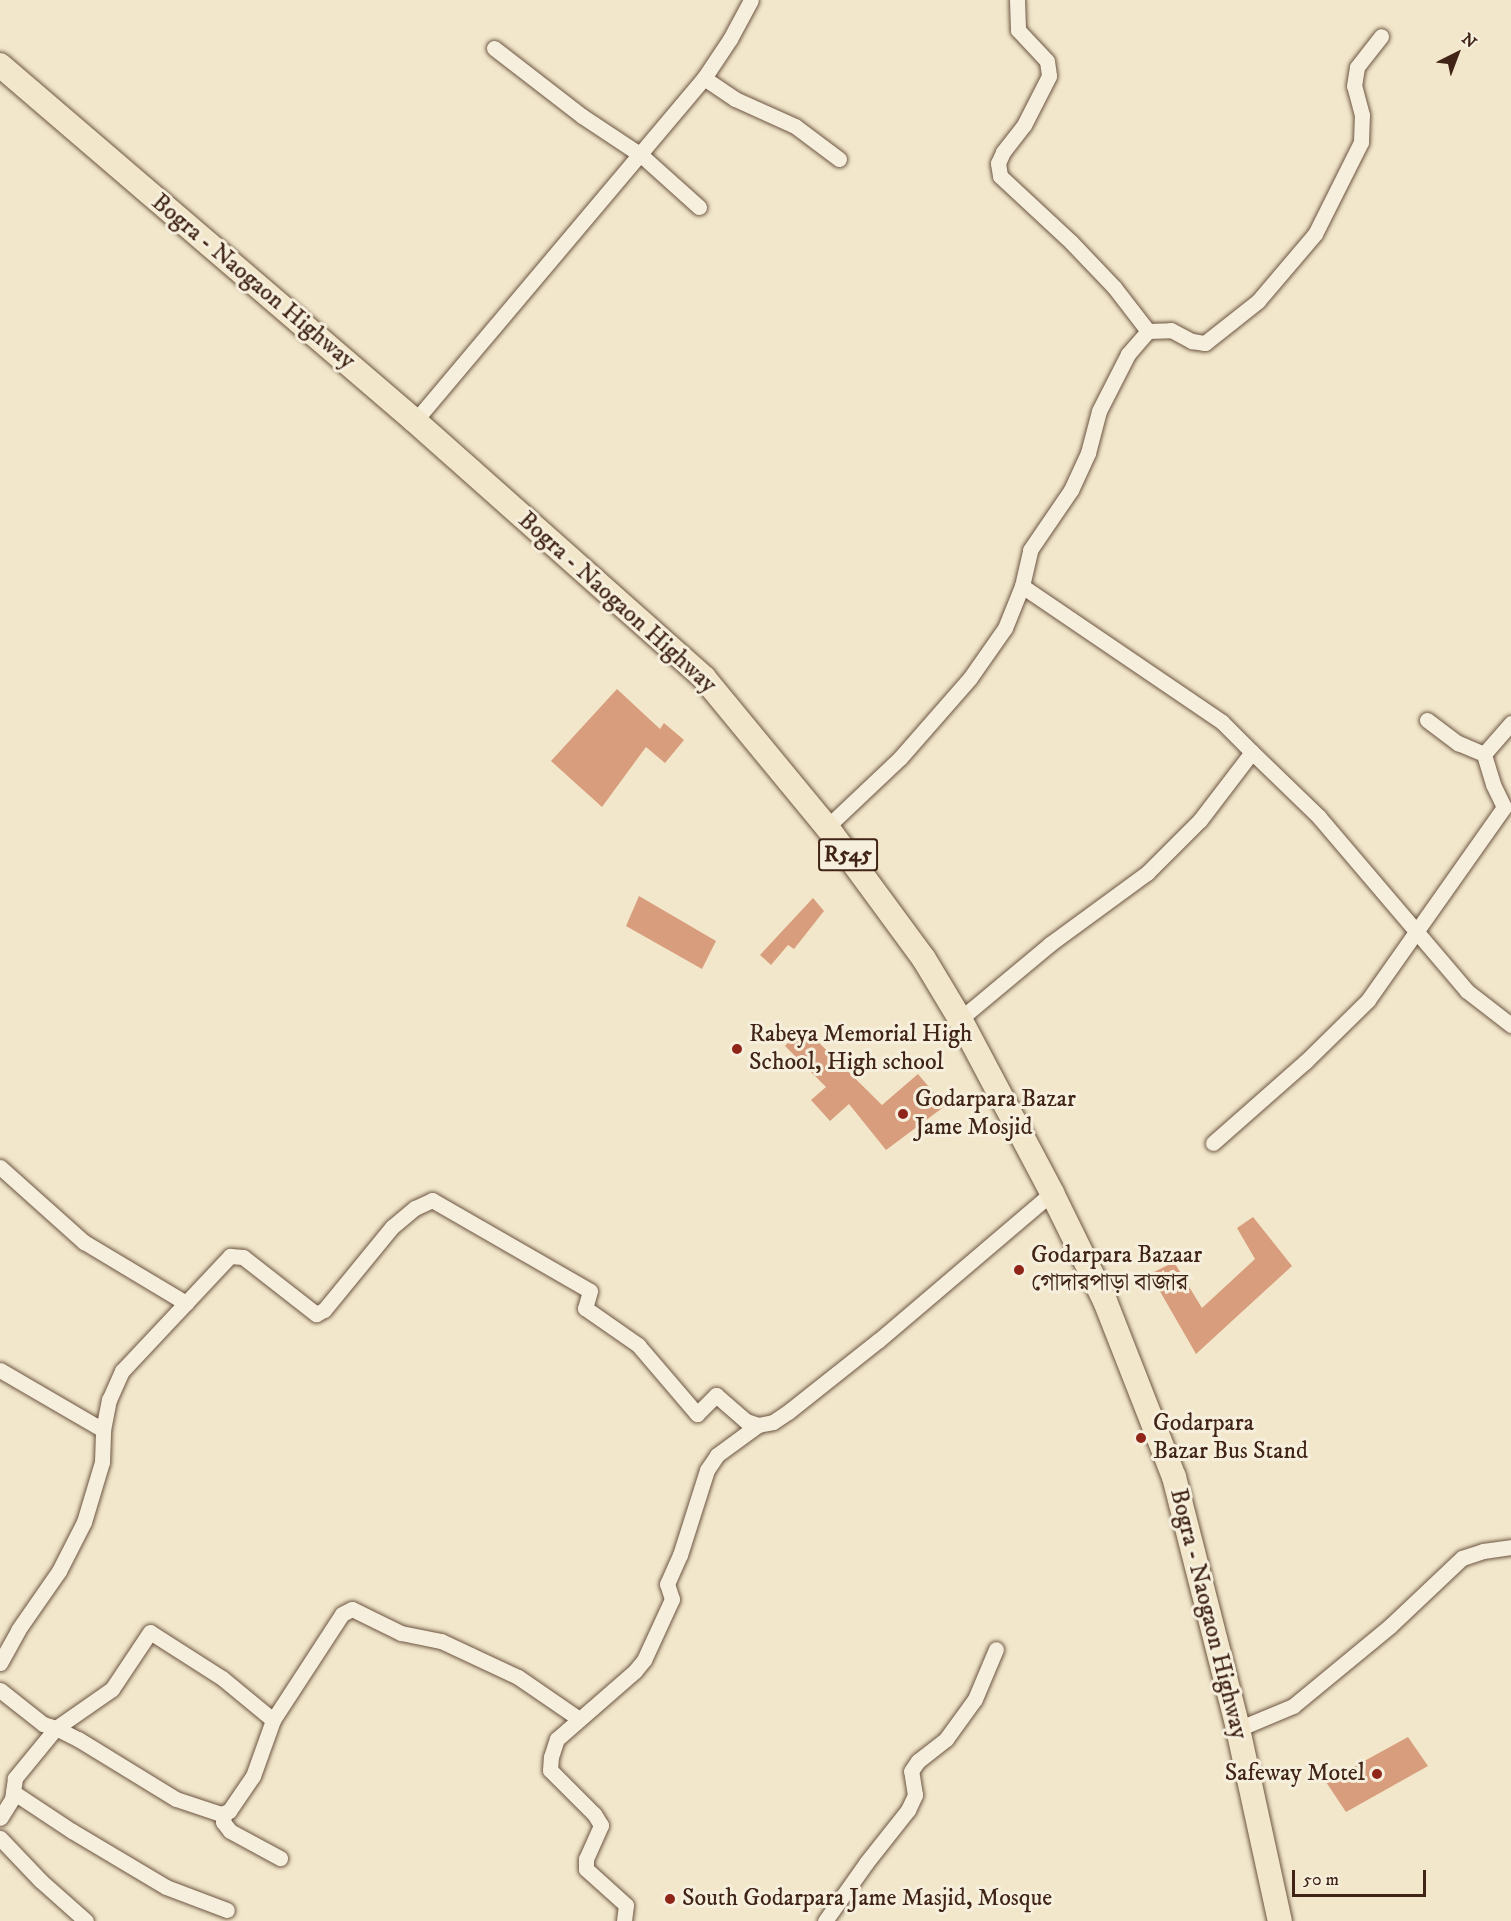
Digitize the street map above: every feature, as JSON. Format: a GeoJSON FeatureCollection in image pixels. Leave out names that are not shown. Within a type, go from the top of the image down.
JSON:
{"type":"FeatureCollection","features":[{"type":"Feature","properties":{"kind":"main road","name":"Bogra - Naogaon Highway"},"geometry":{"type":"LineString","coordinates":[[0,64],[415,421],[704,678],[827,827],[924,959],[960,1018],[1052,1193],[1104,1301],[1174,1477],[1238,1729],[1280,1921]]}},
{"type":"Feature","properties":{"kind":"street"},"geometry":{"type":"LineString","coordinates":[[415,421],[704,78],[730,39],[751,0]]}},
{"type":"Feature","properties":{"kind":"street"},"geometry":{"type":"LineString","coordinates":[[1017,0],[1018,30],[1047,62],[1049,76],[1024,125],[1003,152],[998,164],[1000,176],[1071,242],[1114,287],[1148,331]]}},
{"type":"Feature","properties":{"kind":"street"},"geometry":{"type":"LineString","coordinates":[[827,827],[900,758],[970,678],[1005,628],[1022,586],[1030,550],[1071,490],[1088,453],[1099,411],[1128,354],[1148,331],[1172,330],[1192,341],[1205,343],[1258,301],[1315,234],[1361,142],[1362,115],[1354,86],[1357,67],[1381,36]]}},
{"type":"Feature","properties":{"kind":"street"},"geometry":{"type":"LineString","coordinates":[[494,48],[582,116],[641,155],[699,207]]}},
{"type":"Feature","properties":{"kind":"street"},"geometry":{"type":"LineString","coordinates":[[704,78],[735,99],[795,126],[839,159]]}},
{"type":"Feature","properties":{"kind":"street"},"geometry":{"type":"LineString","coordinates":[[1022,586],[1222,722],[1319,817],[1467,991],[1511,1025]]}},
{"type":"Feature","properties":{"kind":"street"},"geometry":{"type":"LineString","coordinates":[[1427,720],[1458,743],[1484,754]]}},
{"type":"Feature","properties":{"kind":"street"},"geometry":{"type":"LineString","coordinates":[[1484,754],[1511,723]]}},
{"type":"Feature","properties":{"kind":"street"},"geometry":{"type":"LineString","coordinates":[[960,1018],[1050,944],[1147,873],[1200,820],[1252,752]]}},
{"type":"Feature","properties":{"kind":"street"},"geometry":{"type":"LineString","coordinates":[[1213,1143],[1305,1062],[1368,1000],[1415,932],[1508,810],[1493,784],[1484,754]]}},
{"type":"Feature","properties":{"kind":"street"},"geometry":{"type":"LineString","coordinates":[[0,1167],[84,1242],[186,1303]]}},
{"type":"Feature","properties":{"kind":"street"},"geometry":{"type":"LineString","coordinates":[[624,1921],[626,1905],[586,1869],[586,1859],[601,1825],[594,1814],[550,1770],[550,1758],[557,1738],[635,1671],[644,1660],[672,1599],[667,1584],[680,1555],[707,1470],[717,1455],[758,1425],[773,1422],[788,1412],[879,1340],[1052,1193]]}},
{"type":"Feature","properties":{"kind":"street"},"geometry":{"type":"LineString","coordinates":[[0,1663],[18,1630],[59,1571],[84,1522],[102,1462],[103,1430],[110,1400],[122,1371],[230,1256],[243,1257],[316,1314],[324,1310],[392,1227],[415,1208],[432,1200],[590,1291],[585,1308],[638,1345],[697,1414],[716,1395],[746,1421],[758,1425]]}},
{"type":"Feature","properties":{"kind":"street"},"geometry":{"type":"LineString","coordinates":[[0,1370],[103,1430]]}},
{"type":"Feature","properties":{"kind":"street"},"geometry":{"type":"LineString","coordinates":[[1238,1729],[1293,1706],[1390,1626],[1462,1558],[1483,1551],[1511,1547]]}},
{"type":"Feature","properties":{"kind":"street"},"geometry":{"type":"LineString","coordinates":[[280,1858],[230,1831],[223,1822],[224,1815],[253,1776],[273,1720],[342,1614],[352,1609],[401,1634],[441,1641],[518,1677],[579,1719]]}},
{"type":"Feature","properties":{"kind":"street"},"geometry":{"type":"LineString","coordinates":[[0,1818],[13,1792],[15,1778],[56,1728],[112,1689],[150,1632],[222,1678],[273,1720]]}},
{"type":"Feature","properties":{"kind":"street"},"geometry":{"type":"LineString","coordinates":[[825,1921],[866,1863],[908,1810],[915,1795],[911,1771],[918,1761],[946,1739],[975,1699],[996,1648]]}},
{"type":"Feature","properties":{"kind":"street"},"geometry":{"type":"LineString","coordinates":[[0,1690],[43,1724],[56,1728],[96,1749],[176,1799],[224,1815]]}},
{"type":"Feature","properties":{"kind":"street"},"geometry":{"type":"LineString","coordinates":[[13,1792],[72,1831],[166,1887],[227,1910]]}},
{"type":"Feature","properties":{"kind":"street"},"geometry":{"type":"LineString","coordinates":[[0,1838],[41,1881],[86,1921]]}},
{"type":"Feature","properties":{"kind":"building"},"geometry":{"type":"Polygon","coordinates":[[[617,689],[660,729],[664,723],[684,740],[665,763],[646,747],[602,807],[551,761],[617,689]]]}},
{"type":"Feature","properties":{"kind":"building"},"geometry":{"type":"Polygon","coordinates":[[[639,896],[716,941],[702,969],[626,926],[639,896]]]}},
{"type":"Feature","properties":{"kind":"building"},"geometry":{"type":"Polygon","coordinates":[[[813,898],[824,911],[794,949],[788,945],[771,965],[760,955],[813,898]]]}},
{"type":"Feature","properties":{"kind":"building"},"geometry":{"type":"Polygon","coordinates":[[[803,1027],[882,1105],[918,1074],[945,1106],[886,1150],[849,1104],[830,1121],[811,1100],[826,1087],[785,1046],[803,1027]]]}},
{"type":"Feature","properties":{"kind":"building"},"geometry":{"type":"Polygon","coordinates":[[[1253,1217],[1292,1266],[1196,1354],[1150,1274],[1174,1262],[1202,1308],[1255,1259],[1237,1228],[1253,1217]]]}},
{"type":"Feature","properties":{"kind":"building","name":"Safeway Motel"},"geometry":{"type":"Polygon","coordinates":[[[1408,1737],[1428,1766],[1346,1812],[1326,1782],[1408,1737]]]}},
{"type":"Feature","properties":{"kind":"place","name":"Rabeya Memorial High School, High school"},"geometry":{"type":"Point","coordinates":[737,1049]}},
{"type":"Feature","properties":{"kind":"place","name":"Godarpara Bazar Jame Mosjid"},"geometry":{"type":"Point","coordinates":[903,1114]}},
{"type":"Feature","properties":{"kind":"place","name":"Godarpara Bazaar গোদারপাড়া বাজার"},"geometry":{"type":"Point","coordinates":[1019,1270]}},
{"type":"Feature","properties":{"kind":"place","name":"Godarpara Bazar Bus Stand"},"geometry":{"type":"Point","coordinates":[1141,1438]}},
{"type":"Feature","properties":{"kind":"place","name":"Safeway Motel"},"geometry":{"type":"Point","coordinates":[1377,1774]}},
{"type":"Feature","properties":{"kind":"place","name":"South Godarpara Jame Masjid, Mosque"},"geometry":{"type":"Point","coordinates":[670,1899]}}]}
